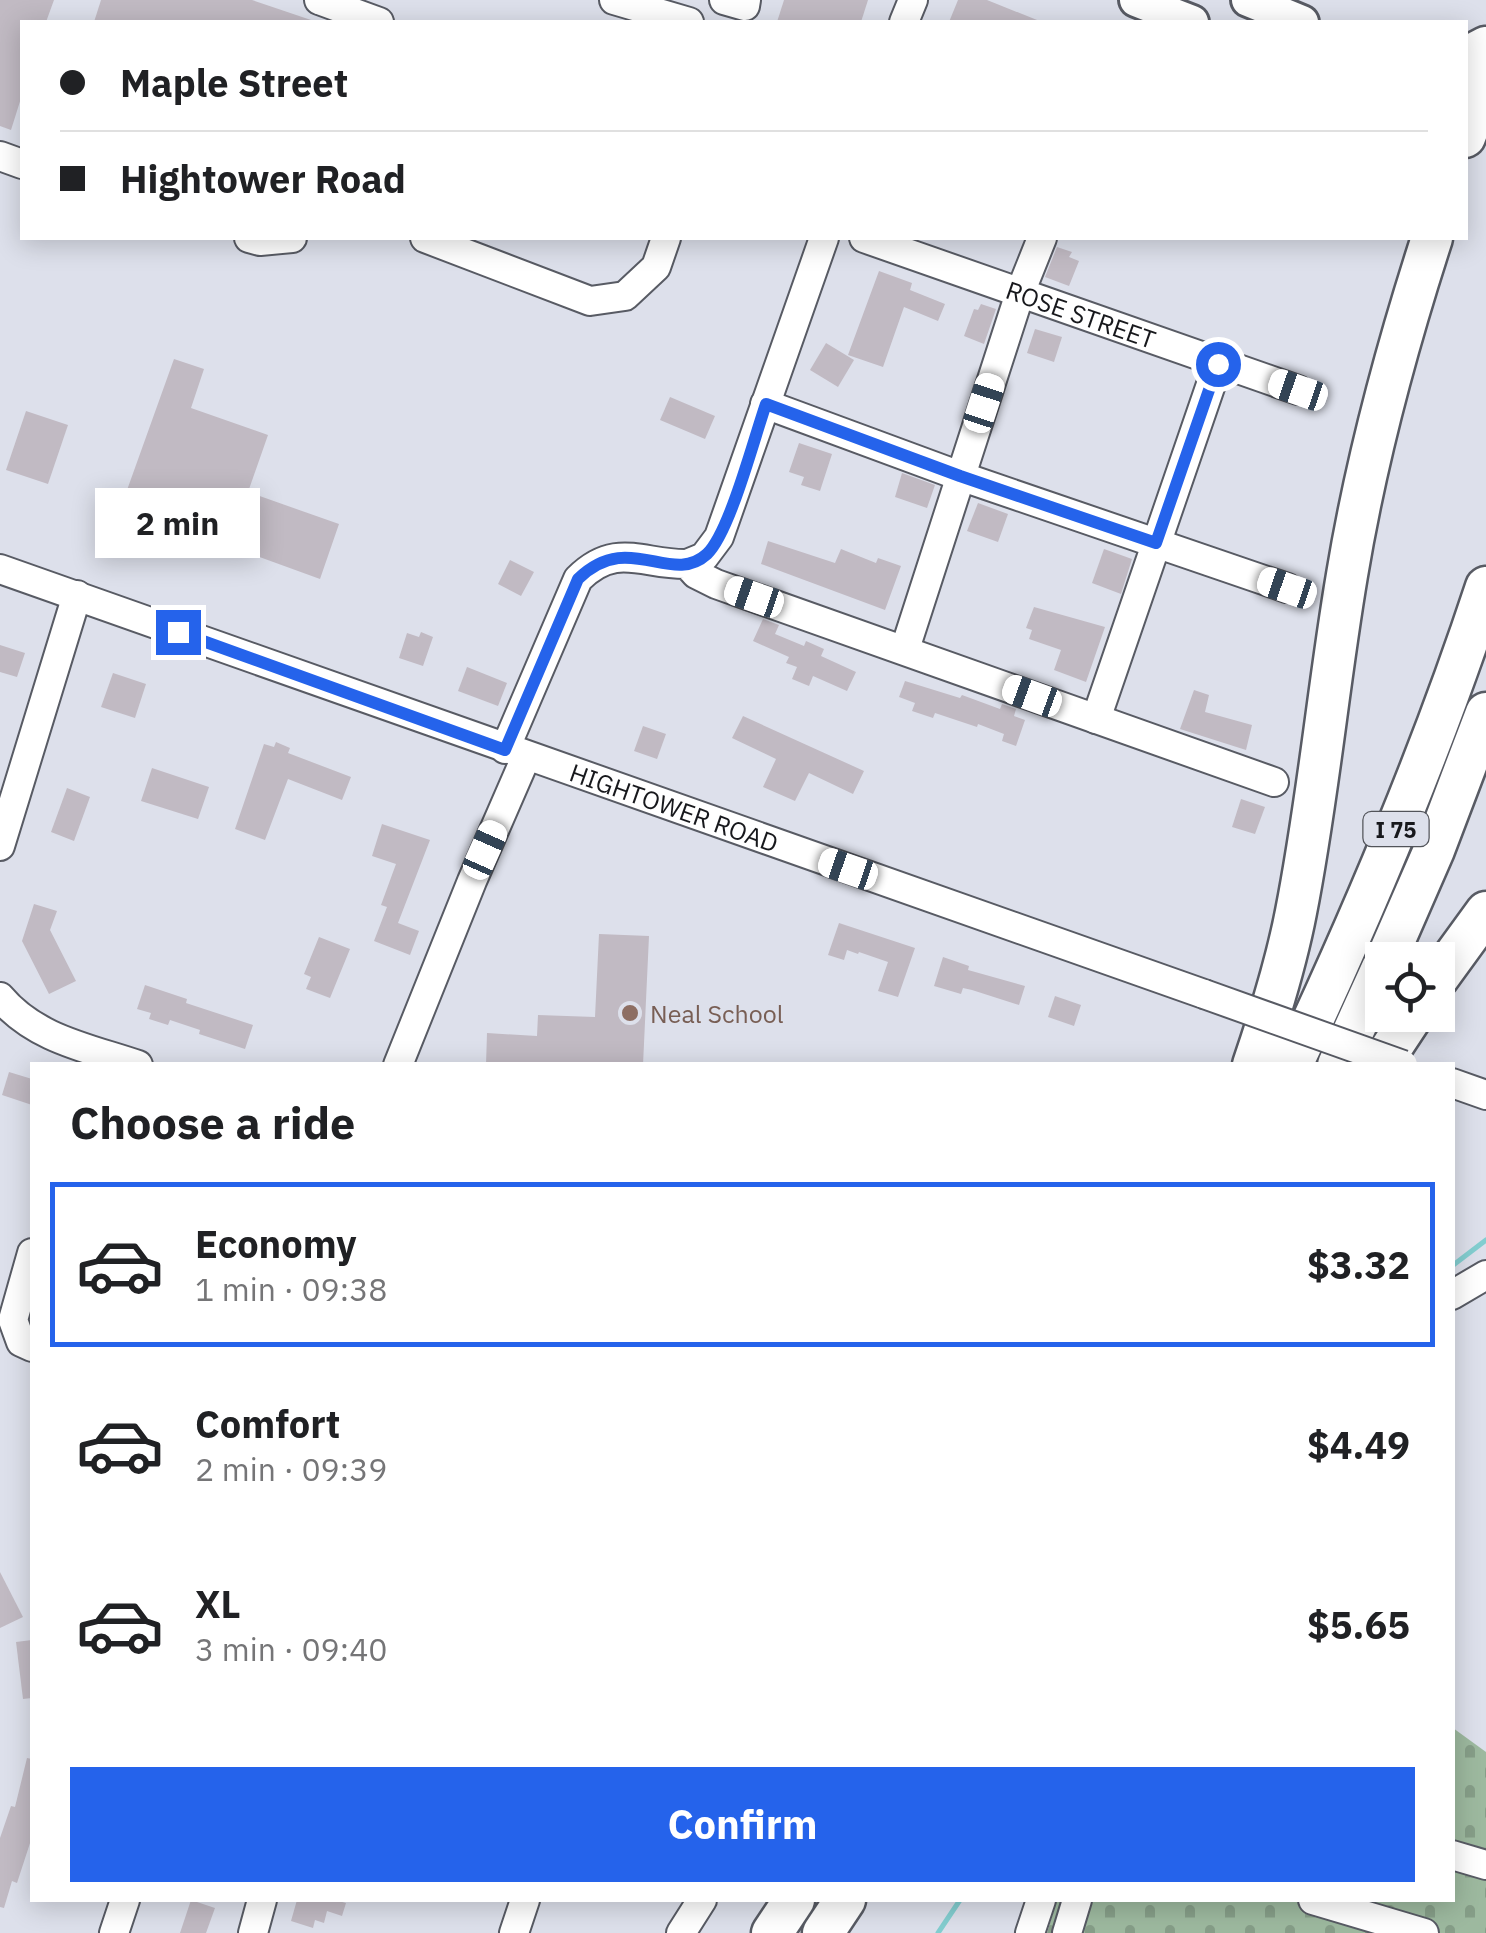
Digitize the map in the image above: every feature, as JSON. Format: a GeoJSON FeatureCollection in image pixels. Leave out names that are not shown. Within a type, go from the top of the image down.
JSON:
{"type":"FeatureCollection","features":[{"type":"Feature","properties":{"kind":"highway"},"geometry":{"type":"LineString","coordinates":[[1254,1062],[1276,997],[1296,913],[1346,577],[1371,450],[1393,361],[1431,240]]}},
{"type":"Feature","properties":{"kind":"highway","name":"I 75"},"geometry":{"type":"LineString","coordinates":[[1293,1062],[1390,843],[1486,588]]}},
{"type":"Feature","properties":{"kind":"highway","name":"I 75"},"geometry":{"type":"LineString","coordinates":[[1394,942],[1434,850],[1486,712]]}},
{"type":"Feature","properties":{"kind":"highway"},"geometry":{"type":"LineString","coordinates":[[1455,955],[1486,912]]}},
{"type":"Feature","properties":{"kind":"highway"},"geometry":{"type":"LineString","coordinates":[[1339,1062],[1365,1005]]}},
{"type":"Feature","properties":{"kind":"highway"},"geometry":{"type":"LineString","coordinates":[[1382,1062],[1401,1032]]}},
{"type":"Feature","properties":{"kind":"highway"},"geometry":{"type":"LineString","coordinates":[[772,1933],[793,1902]]}},
{"type":"Feature","properties":{"kind":"highway"},"geometry":{"type":"LineString","coordinates":[[822,1933],[844,1902]]}},
{"type":"Feature","properties":{"kind":"main road"},"geometry":{"type":"LineString","coordinates":[[1136,0],[1187,20]]}},
{"type":"Feature","properties":{"kind":"main road"},"geometry":{"type":"LineString","coordinates":[[1248,0],[1297,20]]}},
{"type":"Feature","properties":{"kind":"street"},"geometry":{"type":"LineString","coordinates":[[614,0],[682,20]]}},
{"type":"Feature","properties":{"kind":"street"},"geometry":{"type":"LineString","coordinates":[[724,0],[745,6],[746,0]]}},
{"type":"Feature","properties":{"kind":"street"},"geometry":{"type":"LineString","coordinates":[[325,1],[376,16]]}},
{"type":"Feature","properties":{"kind":"street"},"geometry":{"type":"LineString","coordinates":[[430,240],[590,302],[625,296],[656,267],[665,240]]}},
{"type":"Feature","properties":{"kind":"street"},"geometry":{"type":"LineString","coordinates":[[399,1062],[465,897],[576,584],[590,568],[617,556],[687,564],[704,558],[720,537],[823,240]]}},
{"type":"Feature","properties":{"kind":"street","name":"ROSE STREET"},"geometry":{"type":"LineString","coordinates":[[870,240],[1298,390]]}},
{"type":"Feature","properties":{"kind":"street"},"geometry":{"type":"LineString","coordinates":[[906,648],[1020,293],[1041,240]]}},
{"type":"Feature","properties":{"kind":"street"},"geometry":{"type":"LineString","coordinates":[[1096,719],[1218,364]]}},
{"type":"Feature","properties":{"kind":"street"},"geometry":{"type":"LineString","coordinates":[[766,404],[960,476],[1287,588]]}},
{"type":"Feature","properties":{"kind":"street"},"geometry":{"type":"LineString","coordinates":[[687,564],[696,574],[716,584],[906,648],[1274,782]]}},
{"type":"Feature","properties":{"kind":"street","name":"HIGHTOWER ROAD"},"geometry":{"type":"LineString","coordinates":[[0,569],[1395,1062]]}},
{"type":"Feature","properties":{"kind":"street"},"geometry":{"type":"LineString","coordinates":[[0,846],[78,595]]}},
{"type":"Feature","properties":{"kind":"street"},"geometry":{"type":"LineString","coordinates":[[0,997],[36,1030],[98,1059]]}},
{"type":"Feature","properties":{"kind":"street"},"geometry":{"type":"LineString","coordinates":[[30,1260],[13,1320],[22,1342],[30,1346]]}},
{"type":"Feature","properties":{"kind":"street"},"geometry":{"type":"LineString","coordinates":[[1455,1293],[1486,1275]]}},
{"type":"Feature","properties":{"kind":"street"},"geometry":{"type":"LineString","coordinates":[[1455,1856],[1486,1866]]}},
{"type":"Feature","properties":{"kind":"street"},"geometry":{"type":"LineString","coordinates":[[114,1933],[124,1902]]}},
{"type":"Feature","properties":{"kind":"street"},"geometry":{"type":"LineString","coordinates":[[252,1933],[261,1902]]}},
{"type":"Feature","properties":{"kind":"street"},"geometry":{"type":"LineString","coordinates":[[514,1933],[524,1902]]}},
{"type":"Feature","properties":{"kind":"street"},"geometry":{"type":"LineString","coordinates":[[681,1933],[701,1902]]}},
{"type":"Feature","properties":{"kind":"street"},"geometry":{"type":"LineString","coordinates":[[1030,1933],[1039,1902]]}},
{"type":"Feature","properties":{"kind":"street"},"geometry":{"type":"LineString","coordinates":[[1066,1933],[1076,1902]]}},
{"type":"Feature","properties":{"kind":"street"},"geometry":{"type":"LineString","coordinates":[[1348,1905],[1424,1933]]}},
{"type":"Feature","properties":{"kind":"green space"},"geometry":{"type":"Polygon","coordinates":[[[1455,1729],[1486,1752],[1486,1933],[1047,1933],[1056,1902],[1455,1902],[1455,1729]]]}},
{"type":"Feature","properties":{"kind":"building"},"geometry":{"type":"Polygon","coordinates":[[[0,0],[54,0],[47,20],[20,20],[20,101],[11,130],[0,126],[0,0]]]}},
{"type":"Feature","properties":{"kind":"building"},"geometry":{"type":"Polygon","coordinates":[[[101,0],[252,0],[311,20],[95,20],[101,0]]]}},
{"type":"Feature","properties":{"kind":"building"},"geometry":{"type":"Polygon","coordinates":[[[784,0],[868,0],[862,20],[778,20],[784,0]]]}},
{"type":"Feature","properties":{"kind":"building"},"geometry":{"type":"Polygon","coordinates":[[[958,0],[987,0],[1037,20],[950,20],[958,0]]]}},
{"type":"Feature","properties":{"kind":"building"},"geometry":{"type":"Polygon","coordinates":[[[1057,247],[1072,252],[1069,257],[1079,261],[1069,286],[1045,277],[1057,247]]]}},
{"type":"Feature","properties":{"kind":"building"},"geometry":{"type":"Polygon","coordinates":[[[879,271],[912,283],[910,290],[945,304],[938,321],[904,307],[883,367],[848,355],[879,271]]]}},
{"type":"Feature","properties":{"kind":"building"},"geometry":{"type":"Polygon","coordinates":[[[981,304],[996,309],[984,344],[964,336],[974,309],[978,310],[981,304]]]}},
{"type":"Feature","properties":{"kind":"building"},"geometry":{"type":"Polygon","coordinates":[[[1035,329],[1062,337],[1054,362],[1027,353],[1035,329]]]}},
{"type":"Feature","properties":{"kind":"building"},"geometry":{"type":"Polygon","coordinates":[[[826,343],[854,360],[838,387],[810,370],[826,343]]]}},
{"type":"Feature","properties":{"kind":"building"},"geometry":{"type":"Polygon","coordinates":[[[174,359],[204,369],[191,408],[268,435],[248,492],[339,524],[320,579],[229,546],[225,557],[117,518],[174,359]]]}},
{"type":"Feature","properties":{"kind":"building"},"geometry":{"type":"Polygon","coordinates":[[[670,397],[715,416],[705,439],[660,420],[670,397]]]}},
{"type":"Feature","properties":{"kind":"building"},"geometry":{"type":"Polygon","coordinates":[[[26,411],[68,425],[48,484],[6,470],[26,411]]]}},
{"type":"Feature","properties":{"kind":"building"},"geometry":{"type":"Polygon","coordinates":[[[799,443],[832,454],[820,491],[801,485],[804,477],[789,472],[799,443]]]}},
{"type":"Feature","properties":{"kind":"building"},"geometry":{"type":"Polygon","coordinates":[[[902,473],[935,485],[927,508],[895,497],[902,473]]]}},
{"type":"Feature","properties":{"kind":"building"},"geometry":{"type":"Polygon","coordinates":[[[978,503],[1008,514],[998,542],[967,531],[978,503]]]}},
{"type":"Feature","properties":{"kind":"building"},"geometry":{"type":"Polygon","coordinates":[[[768,541],[835,563],[841,549],[876,563],[878,558],[901,566],[885,610],[761,564],[768,541]]]}},
{"type":"Feature","properties":{"kind":"building"},"geometry":{"type":"Polygon","coordinates":[[[1104,549],[1132,559],[1121,594],[1092,583],[1104,549]]]}},
{"type":"Feature","properties":{"kind":"building"},"geometry":{"type":"Polygon","coordinates":[[[510,560],[534,572],[521,596],[498,584],[510,560]]]}},
{"type":"Feature","properties":{"kind":"building"},"geometry":{"type":"Polygon","coordinates":[[[1034,607],[1105,627],[1086,682],[1054,670],[1061,650],[1029,639],[1032,630],[1026,628],[1034,607]]]}},
{"type":"Feature","properties":{"kind":"building"},"geometry":{"type":"Polygon","coordinates":[[[763,619],[779,625],[775,634],[824,649],[821,656],[856,672],[847,691],[813,676],[809,686],[792,679],[797,667],[786,663],[789,657],[753,641],[763,619]]]}},
{"type":"Feature","properties":{"kind":"building"},"geometry":{"type":"Polygon","coordinates":[[[421,632],[433,637],[423,666],[399,658],[407,633],[419,637],[421,632]]]}},
{"type":"Feature","properties":{"kind":"building"},"geometry":{"type":"Polygon","coordinates":[[[0,645],[25,653],[17,677],[0,672],[0,645]]]}},
{"type":"Feature","properties":{"kind":"building"},"geometry":{"type":"Polygon","coordinates":[[[467,667],[507,683],[498,706],[458,691],[467,667]]]}},
{"type":"Feature","properties":{"kind":"building"},"geometry":{"type":"Polygon","coordinates":[[[113,673],[146,684],[135,718],[101,707],[113,673]]]}},
{"type":"Feature","properties":{"kind":"building"},"geometry":{"type":"Polygon","coordinates":[[[905,681],[1000,709],[1002,704],[1016,709],[1014,716],[1025,720],[1016,746],[1002,741],[1004,734],[978,724],[977,727],[935,713],[933,718],[912,711],[915,703],[899,697],[905,681]]]}},
{"type":"Feature","properties":{"kind":"building"},"geometry":{"type":"Polygon","coordinates":[[[1194,690],[1209,695],[1205,712],[1252,725],[1246,750],[1180,729],[1194,690]]]}},
{"type":"Feature","properties":{"kind":"building"},"geometry":{"type":"Polygon","coordinates":[[[743,716],[864,771],[853,794],[809,773],[795,801],[763,787],[776,759],[732,738],[743,716]]]}},
{"type":"Feature","properties":{"kind":"building"},"geometry":{"type":"Polygon","coordinates":[[[643,726],[666,734],[657,759],[634,751],[643,726]]]}},
{"type":"Feature","properties":{"kind":"building"},"geometry":{"type":"Polygon","coordinates":[[[276,742],[290,748],[288,753],[351,777],[342,800],[288,779],[265,840],[235,829],[264,744],[274,747],[276,742]]]}},
{"type":"Feature","properties":{"kind":"building"},"geometry":{"type":"Polygon","coordinates":[[[152,768],[209,787],[198,819],[141,801],[152,768]]]}},
{"type":"Feature","properties":{"kind":"building"},"geometry":{"type":"Polygon","coordinates":[[[67,788],[90,797],[74,841],[51,832],[67,788]]]}},
{"type":"Feature","properties":{"kind":"building"},"geometry":{"type":"Polygon","coordinates":[[[1241,799],[1265,807],[1255,834],[1232,827],[1241,799]]]}},
{"type":"Feature","properties":{"kind":"building"},"geometry":{"type":"Polygon","coordinates":[[[382,824],[430,840],[398,923],[419,931],[410,955],[374,941],[387,907],[381,905],[396,864],[372,856],[382,824]]]}},
{"type":"Feature","properties":{"kind":"building"},"geometry":{"type":"Polygon","coordinates":[[[34,904],[57,911],[50,930],[76,981],[49,994],[22,941],[34,904]]]}},
{"type":"Feature","properties":{"kind":"building"},"geometry":{"type":"Polygon","coordinates":[[[839,923],[915,948],[898,997],[878,991],[888,962],[847,950],[844,960],[828,955],[839,923]]]}},
{"type":"Feature","properties":{"kind":"building"},"geometry":{"type":"Polygon","coordinates":[[[599,934],[649,936],[643,1062],[486,1062],[487,1033],[537,1036],[538,1015],[595,1017],[599,934]]]}},
{"type":"Feature","properties":{"kind":"building"},"geometry":{"type":"Polygon","coordinates":[[[319,937],[350,949],[330,998],[306,989],[311,977],[304,974],[319,937]]]}},
{"type":"Feature","properties":{"kind":"building"},"geometry":{"type":"Polygon","coordinates":[[[943,957],[969,966],[968,970],[1025,986],[1019,1005],[972,990],[963,988],[961,994],[934,986],[943,957]]]}},
{"type":"Feature","properties":{"kind":"building"},"geometry":{"type":"Polygon","coordinates":[[[145,985],[253,1025],[245,1049],[170,1020],[168,1025],[149,1019],[151,1013],[137,1009],[145,985]]]}},
{"type":"Feature","properties":{"kind":"building"},"geometry":{"type":"Polygon","coordinates":[[[1055,996],[1081,1005],[1074,1026],[1048,1017],[1055,996]]]}},
{"type":"Feature","properties":{"kind":"building"},"geometry":{"type":"Polygon","coordinates":[[[9,1072],[30,1078],[30,1104],[2,1095],[9,1072]]]}},
{"type":"Feature","properties":{"kind":"building"},"geometry":{"type":"Polygon","coordinates":[[[0,1572],[23,1617],[0,1628],[0,1572]]]}},
{"type":"Feature","properties":{"kind":"building"},"geometry":{"type":"Polygon","coordinates":[[[30,1640],[30,1698],[23,1699],[16,1642],[30,1640]]]}},
{"type":"Feature","properties":{"kind":"building"},"geometry":{"type":"Polygon","coordinates":[[[27,1758],[30,1759],[30,1843],[4,1908],[0,1907],[0,1838],[11,1806],[15,1807],[27,1758]]]}},
{"type":"Feature","properties":{"kind":"building"},"geometry":{"type":"Polygon","coordinates":[[[190,1902],[215,1908],[206,1933],[180,1933],[190,1902]]]}},
{"type":"Feature","properties":{"kind":"building"},"geometry":{"type":"Polygon","coordinates":[[[296,1902],[346,1903],[342,1916],[327,1911],[324,1923],[315,1920],[313,1928],[291,1921],[296,1902]]]}},
{"type":"Feature","properties":{"kind":"waterway"},"geometry":{"type":"LineString","coordinates":[[1455,1264],[1486,1240]]}},
{"type":"Feature","properties":{"kind":"waterway"},"geometry":{"type":"LineString","coordinates":[[938,1933],[959,1902]]}},
{"type":"Feature","properties":{"kind":"place","name":"Neal School"},"geometry":{"type":"Point","coordinates":[630,1013]}},
{"type":"Feature","properties":{"kind":"route"},"geometry":{"type":"LineString","coordinates":[[178,632],[505,750],[578,579],[590,568],[617,556],[668,564],[687,564],[704,558],[720,537],[766,404],[1156,543],[1218,364]]}}]}
